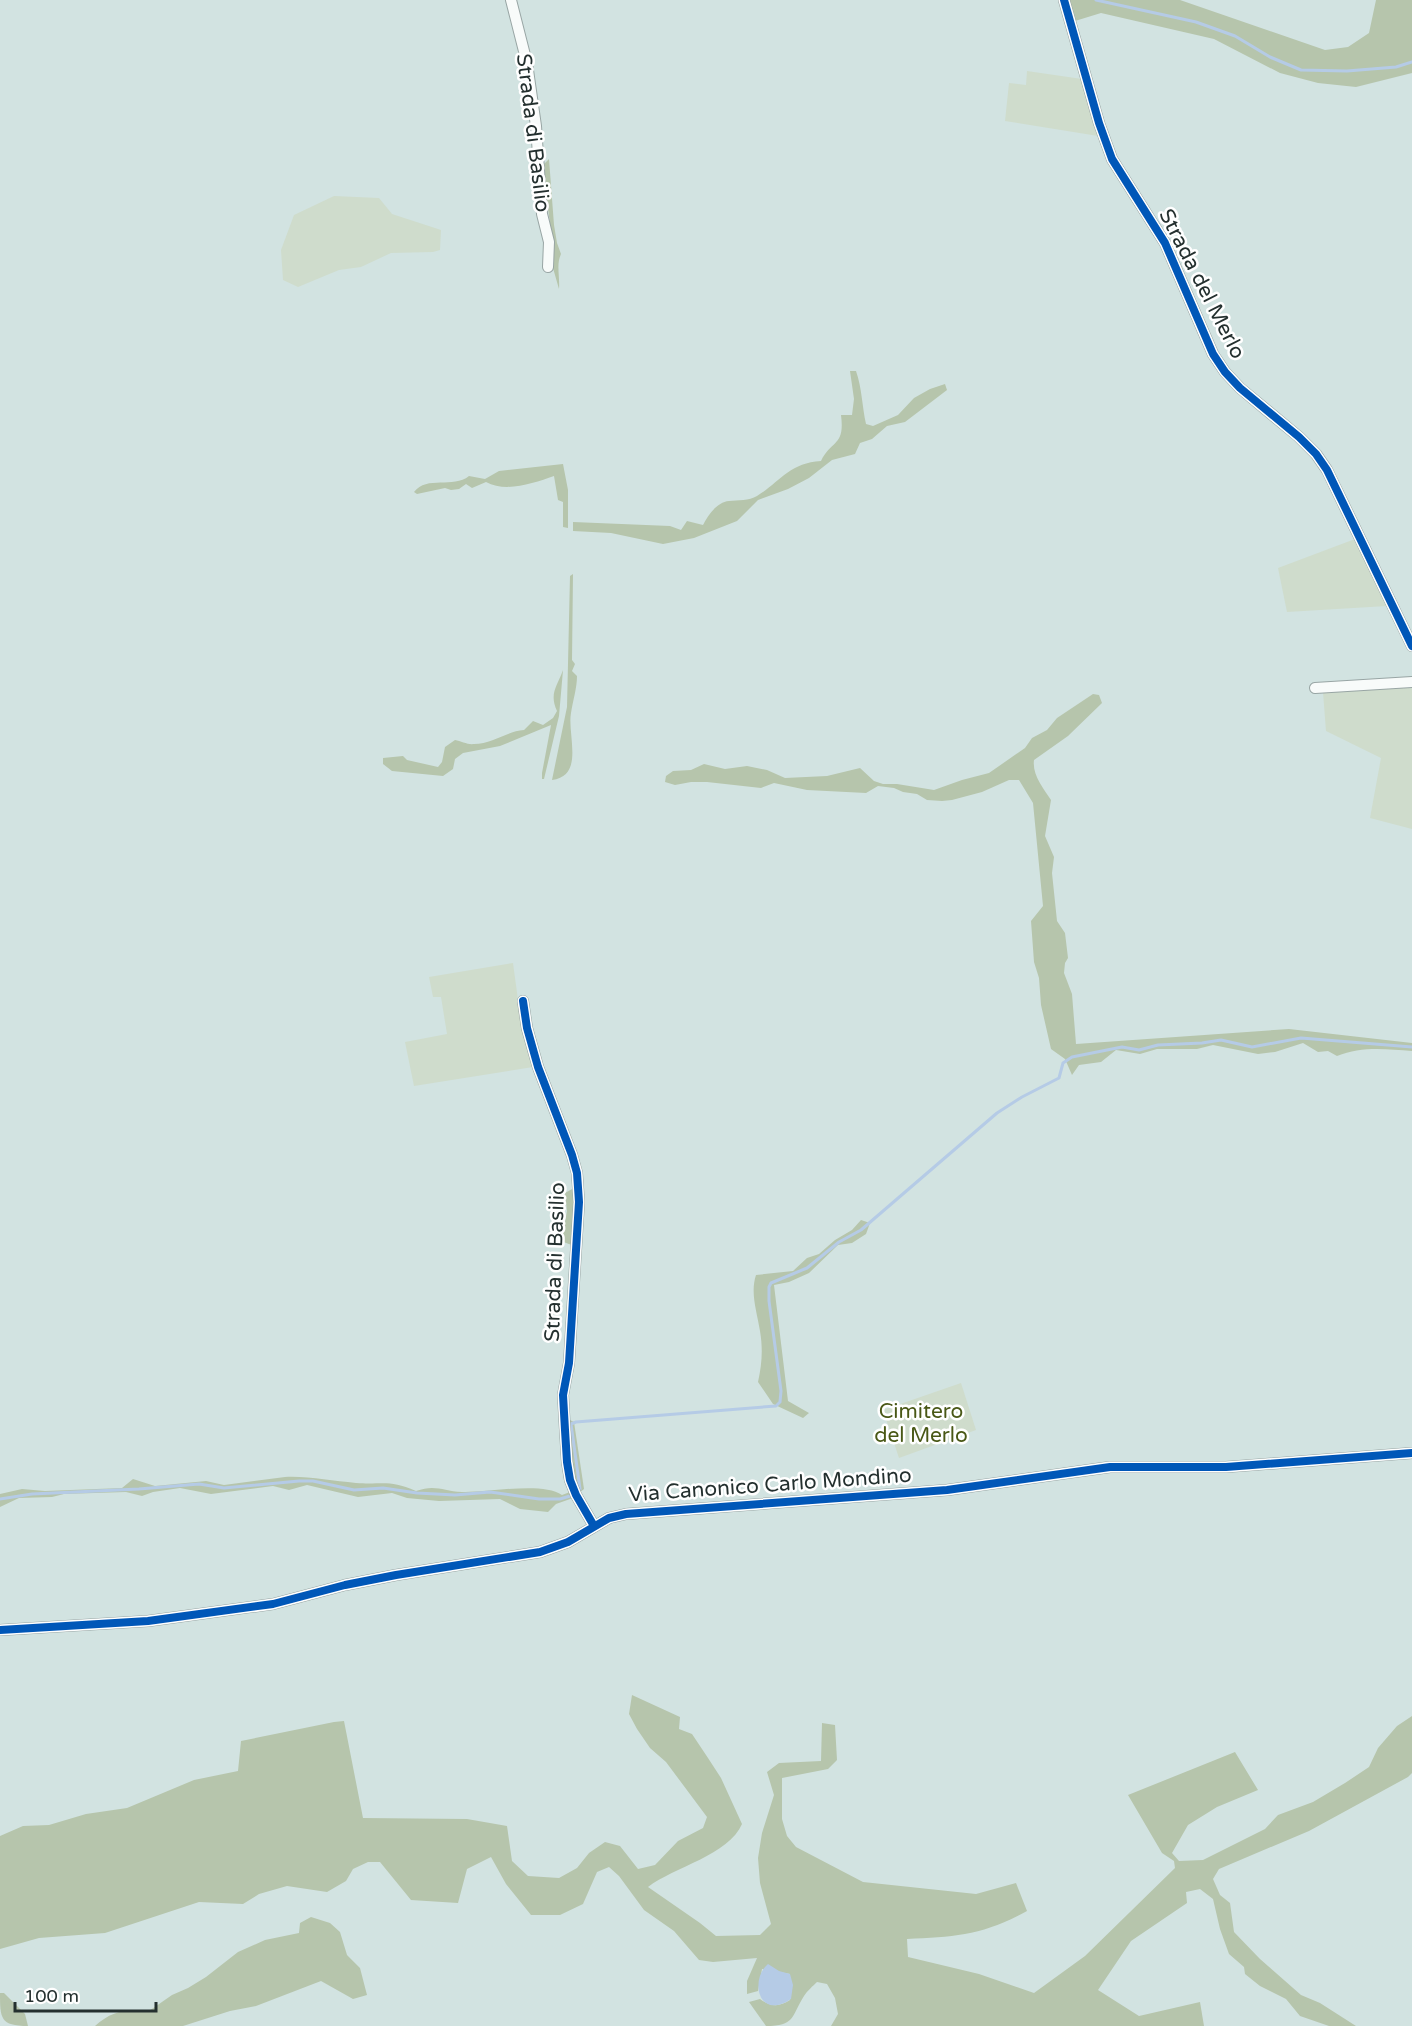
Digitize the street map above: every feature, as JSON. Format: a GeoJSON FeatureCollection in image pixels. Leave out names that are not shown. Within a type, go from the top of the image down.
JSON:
{"type":"FeatureCollection","features":[{"type":"Feature","properties":{"kind":"street","name":"Strada di Basilio"},"geometry":{"type":"LineString","coordinates":[[511,0],[526,63],[536,126],[542,214],[549,242],[548,267]]}},
{"type":"Feature","properties":{"kind":"street","name":"Strada del Merlo"},"geometry":{"type":"LineString","coordinates":[[1064,0],[1099,123],[1112,159],[1165,243],[1213,354],[1240,388],[1299,436],[1327,470],[1412,646]]}},
{"type":"Feature","properties":{"kind":"street"},"geometry":{"type":"LineString","coordinates":[[1315,688],[1412,682]]}},
{"type":"Feature","properties":{"kind":"street","name":"Strada di Basilio"},"geometry":{"type":"LineString","coordinates":[[523,1001],[527,1028],[538,1067],[577,1173],[579,1202],[570,1354],[563,1395],[570,1480],[594,1526]]}},
{"type":"Feature","properties":{"kind":"street","name":"Via Canonico Carlo Mondino"},"geometry":{"type":"LineString","coordinates":[[0,1630],[148,1621],[264,1606],[375,1578],[540,1552],[568,1542],[609,1518],[626,1514],[947,1490],[1110,1467],[1226,1467],[1412,1454]]}},
{"type":"Feature","properties":{"kind":"green space"},"geometry":{"type":"Polygon","coordinates":[[[1069,0],[1180,0],[1325,50],[1348,47],[1369,33],[1376,0],[1412,0],[1412,73],[1356,87],[1318,83],[1280,73],[1214,39],[1101,13],[1075,21],[1069,0]]]}},
{"type":"Feature","properties":{"kind":"green space"},"geometry":{"type":"Polygon","coordinates":[[[1027,71],[1082,79],[1098,136],[1005,121],[1009,83],[1026,85],[1027,71]]]}},
{"type":"Feature","properties":{"kind":"green space"},"geometry":{"type":"Polygon","coordinates":[[[549,159],[554,225],[561,254],[558,266],[559,289],[553,268],[551,230],[544,181],[544,164],[549,159]]]}},
{"type":"Feature","properties":{"kind":"green space"},"geometry":{"type":"Polygon","coordinates":[[[334,196],[379,198],[392,214],[441,230],[440,250],[391,253],[361,267],[339,270],[298,287],[283,280],[281,250],[294,215],[334,196]]]}},
{"type":"Feature","properties":{"kind":"green space"},"geometry":{"type":"Polygon","coordinates":[[[850,371],[856,371],[858,377],[866,424],[873,426],[898,415],[914,398],[930,389],[945,384],[947,390],[905,422],[887,426],[872,439],[860,443],[855,454],[832,460],[809,478],[758,500],[737,521],[694,538],[663,544],[611,533],[573,531],[573,522],[670,526],[681,530],[687,521],[703,525],[717,506],[729,501],[754,498],[793,469],[821,461],[839,438],[842,425],[841,415],[852,415],[854,399],[850,371]]]}},
{"type":"Feature","properties":{"kind":"green space"},"geometry":{"type":"Polygon","coordinates":[[[563,464],[568,490],[568,528],[563,527],[563,502],[558,500],[554,476],[511,487],[486,482],[472,488],[466,484],[459,489],[445,488],[417,494],[414,492],[426,484],[455,482],[469,476],[485,479],[499,471],[563,464]]]}},
{"type":"Feature","properties":{"kind":"green space"},"geometry":{"type":"Polygon","coordinates":[[[1355,539],[1387,606],[1287,612],[1278,568],[1355,539]]]}},
{"type":"Feature","properties":{"kind":"green space"},"geometry":{"type":"Polygon","coordinates":[[[573,574],[572,660],[575,664],[572,671],[577,676],[570,722],[571,763],[568,771],[562,777],[552,780],[567,707],[570,576],[573,574]]]}},
{"type":"Feature","properties":{"kind":"green space"},"geometry":{"type":"Polygon","coordinates":[[[563,670],[559,716],[544,779],[542,779],[542,773],[551,725],[500,746],[463,753],[455,759],[453,769],[443,776],[392,771],[383,764],[383,758],[403,756],[407,760],[438,767],[442,762],[445,747],[455,740],[469,744],[481,743],[524,730],[533,721],[543,725],[553,718],[557,711],[554,695],[563,670]]]}},
{"type":"Feature","properties":{"kind":"green space"},"geometry":{"type":"Polygon","coordinates":[[[1412,686],[1412,829],[1370,818],[1381,758],[1326,731],[1323,692],[1412,686]]]}},
{"type":"Feature","properties":{"kind":"green space"},"geometry":{"type":"Polygon","coordinates":[[[1093,694],[1099,695],[1102,703],[1068,736],[1034,760],[1036,776],[1051,800],[1045,836],[1054,857],[1052,873],[1057,921],[1065,933],[1068,958],[1064,973],[1072,994],[1076,1044],[1289,1029],[1412,1043],[1412,1051],[1364,1049],[1337,1056],[1328,1051],[1318,1052],[1303,1043],[1275,1052],[1258,1054],[1213,1045],[1197,1049],[1157,1049],[1140,1054],[1116,1050],[1101,1062],[1079,1065],[1072,1075],[1065,1059],[1051,1049],[1041,1005],[1039,978],[1034,962],[1031,921],[1043,906],[1033,803],[1019,780],[1009,780],[982,792],[942,801],[927,800],[917,794],[878,786],[866,793],[807,790],[774,783],[761,788],[707,782],[675,785],[665,782],[666,776],[673,771],[691,770],[704,764],[725,769],[747,766],[767,770],[785,778],[827,776],[860,768],[874,781],[883,784],[934,790],[989,773],[1025,748],[1032,738],[1047,730],[1057,718],[1093,694]]]}},
{"type":"Feature","properties":{"kind":"green space"},"geometry":{"type":"Polygon","coordinates":[[[513,963],[518,1000],[533,1067],[414,1086],[405,1042],[447,1034],[441,997],[433,997],[429,977],[513,963]]]}},
{"type":"Feature","properties":{"kind":"green space"},"geometry":{"type":"Polygon","coordinates":[[[574,1188],[572,1245],[560,1239],[556,1227],[565,1222],[567,1211],[565,1193],[574,1188]]]}},
{"type":"Feature","properties":{"kind":"green space"},"geometry":{"type":"Polygon","coordinates":[[[861,1220],[870,1223],[866,1234],[852,1243],[838,1245],[809,1273],[789,1282],[774,1285],[788,1401],[809,1413],[803,1418],[773,1404],[758,1382],[762,1350],[754,1296],[756,1275],[793,1271],[807,1258],[819,1254],[835,1240],[852,1230],[861,1220]]]}},
{"type":"Feature","properties":{"kind":"green space","name":"Cimitero del Merlo"},"geometry":{"type":"Polygon","coordinates":[[[961,1383],[976,1430],[899,1458],[883,1410],[961,1383]]]}},
{"type":"Feature","properties":{"kind":"green space"},"geometry":{"type":"Polygon","coordinates":[[[568,1419],[574,1422],[584,1489],[579,1493],[572,1467],[568,1419]]]}},
{"type":"Feature","properties":{"kind":"green space"},"geometry":{"type":"Polygon","coordinates":[[[285,1477],[392,1484],[416,1491],[429,1488],[473,1492],[528,1488],[553,1491],[562,1495],[570,1492],[573,1498],[556,1504],[548,1512],[520,1509],[500,1499],[439,1501],[407,1498],[392,1493],[358,1497],[307,1485],[289,1490],[273,1486],[211,1494],[180,1488],[142,1496],[126,1492],[64,1494],[52,1497],[19,1498],[0,1507],[0,1494],[22,1489],[45,1491],[122,1488],[133,1479],[155,1486],[206,1481],[224,1485],[285,1477]]]}},
{"type":"Feature","properties":{"kind":"green space"},"geometry":{"type":"Polygon","coordinates":[[[632,1695],[680,1717],[679,1729],[692,1734],[708,1758],[721,1778],[742,1824],[725,1844],[648,1887],[716,1936],[760,1935],[771,1924],[760,1883],[758,1858],[762,1833],[774,1795],[767,1772],[779,1763],[821,1761],[822,1723],[835,1725],[837,1760],[828,1769],[782,1778],[782,1819],[787,1836],[796,1847],[863,1882],[976,1894],[1016,1883],[1027,1911],[983,1930],[940,1937],[907,1939],[908,1957],[979,1974],[1034,1993],[1085,1956],[1175,1868],[1174,1861],[1162,1853],[1128,1795],[1235,1752],[1258,1790],[1217,1807],[1188,1825],[1172,1853],[1179,1861],[1203,1860],[1265,1829],[1278,1815],[1313,1802],[1369,1767],[1378,1748],[1397,1726],[1412,1716],[1412,1773],[1408,1777],[1309,1831],[1219,1869],[1213,1879],[1220,1895],[1230,1903],[1234,1932],[1260,1959],[1301,1995],[1320,2003],[1356,2026],[1329,2026],[1300,2016],[1286,1999],[1260,1986],[1245,1974],[1244,1967],[1229,1954],[1213,1899],[1200,1889],[1186,1892],[1187,1903],[1131,1941],[1098,1990],[1139,2016],[1200,2002],[1204,2026],[831,2026],[838,2014],[835,1998],[827,1984],[817,1982],[805,1994],[791,2019],[775,2026],[766,2026],[749,2002],[760,1999],[775,2005],[790,2000],[790,1974],[762,1969],[758,1991],[747,1994],[747,1981],[757,1958],[713,1962],[699,1960],[674,1931],[644,1910],[619,1876],[609,1867],[597,1872],[583,1904],[560,1915],[531,1915],[506,1884],[491,1857],[467,1869],[458,1903],[411,1900],[380,1862],[368,1862],[353,1869],[346,1881],[327,1892],[287,1886],[259,1894],[243,1904],[199,1902],[105,1933],[39,1938],[0,1949],[0,1836],[23,1826],[49,1825],[86,1814],[127,1808],[194,1780],[238,1771],[241,1741],[334,1722],[344,1721],[363,1818],[467,1819],[507,1826],[512,1861],[528,1876],[559,1878],[577,1868],[589,1853],[605,1842],[620,1846],[638,1869],[655,1865],[678,1841],[703,1828],[707,1817],[666,1762],[650,1748],[637,1729],[629,1714],[632,1695]]]}},
{"type":"Feature","properties":{"kind":"green space"},"geometry":{"type":"Polygon","coordinates":[[[311,1917],[330,1923],[340,1932],[347,1955],[360,1968],[367,1995],[353,1999],[321,1981],[256,2006],[230,2011],[183,2026],[95,2026],[107,2017],[120,2012],[149,2011],[172,1995],[206,1977],[238,1952],[265,1940],[299,1933],[300,1923],[311,1917]]]}},
{"type":"Feature","properties":{"kind":"green space"},"geometry":{"type":"Polygon","coordinates":[[[0,1993],[4,1993],[25,2014],[28,2026],[12,2024],[4,2019],[0,2009],[0,1993]]]}},
{"type":"Feature","properties":{"kind":"water"},"geometry":{"type":"Polygon","coordinates":[[[768,1964],[779,1971],[790,1974],[793,1985],[791,1999],[771,2005],[760,1996],[759,1979],[768,1964]]]}},
{"type":"Feature","properties":{"kind":"waterway"},"geometry":{"type":"LineString","coordinates":[[1096,0],[1196,22],[1235,36],[1270,57],[1301,70],[1347,71],[1396,67],[1412,62]]}},
{"type":"Feature","properties":{"kind":"waterway"},"geometry":{"type":"LineString","coordinates":[[580,1489],[571,1424],[776,1406],[780,1402],[781,1391],[769,1301],[771,1283],[807,1268],[839,1242],[861,1230],[997,1113],[1059,1078],[1063,1063],[1072,1057],[1122,1047],[1139,1050],[1158,1045],[1221,1040],[1252,1047],[1301,1038],[1412,1047]]}},
{"type":"Feature","properties":{"kind":"waterway"},"geometry":{"type":"LineString","coordinates":[[0,1499],[32,1494],[199,1484],[224,1488],[299,1481],[313,1481],[354,1490],[383,1488],[455,1495],[490,1492],[539,1499],[560,1499],[570,1496]]}},
{"type":"Feature","properties":{"kind":"cycle path"},"geometry":{"type":"LineString","coordinates":[[1064,0],[1099,123],[1112,159],[1165,243],[1213,354],[1240,388],[1299,437],[1316,454],[1327,470],[1412,646]]}},
{"type":"Feature","properties":{"kind":"cycle path"},"geometry":{"type":"LineString","coordinates":[[523,1001],[527,1028],[538,1067],[577,1173],[579,1202],[569,1363],[563,1395],[570,1480],[594,1526]]}},
{"type":"Feature","properties":{"kind":"cycle path"},"geometry":{"type":"LineString","coordinates":[[0,1630],[148,1621],[273,1604],[345,1585],[396,1575],[540,1552],[568,1542],[609,1518],[626,1514],[947,1490],[1110,1467],[1226,1467],[1412,1453]]}}]}
